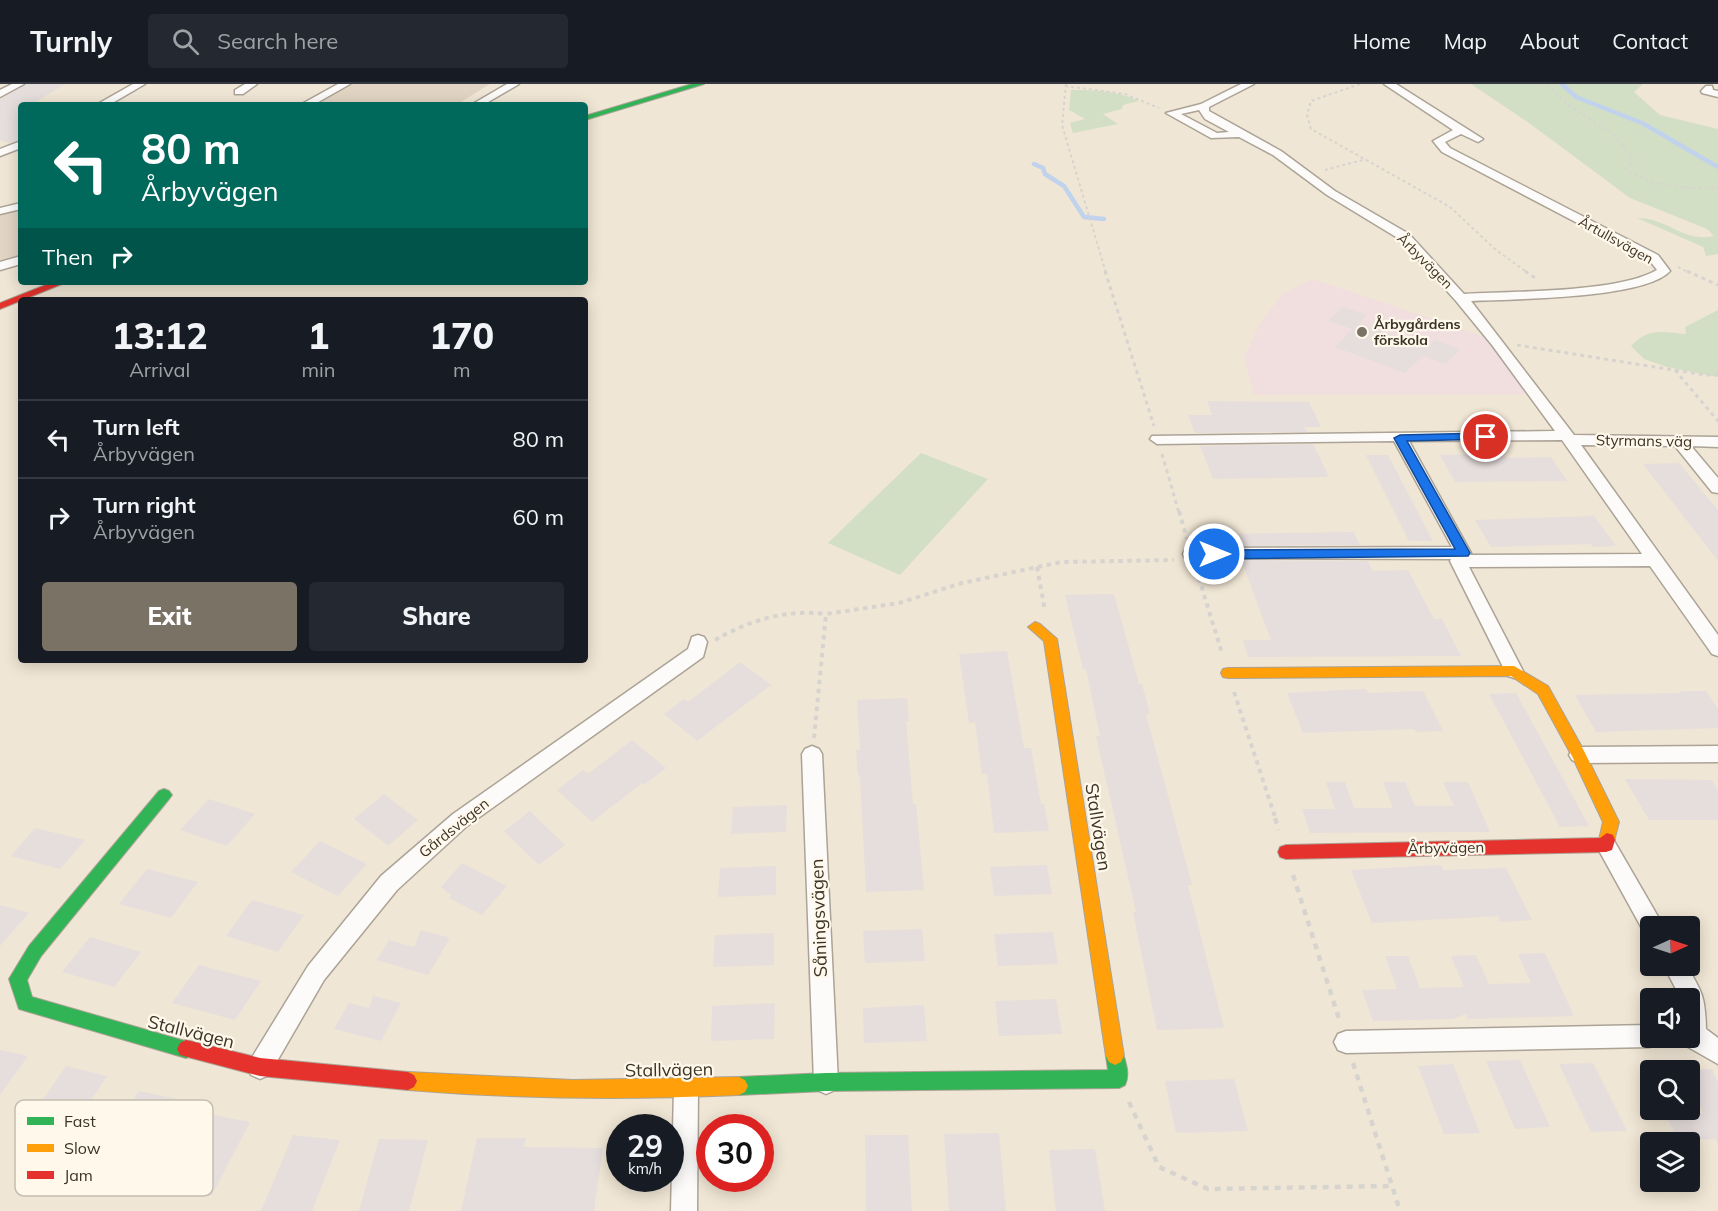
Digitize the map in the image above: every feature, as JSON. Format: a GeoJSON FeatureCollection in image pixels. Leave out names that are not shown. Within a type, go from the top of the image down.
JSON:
{"type":"FeatureCollection","features":[{"type":"Feature","properties":{"kind":"main road"},"geometry":{"type":"LineString","coordinates":[[588,110],[676,84]]}},
{"type":"Feature","properties":{"kind":"main road"},"geometry":{"type":"LineString","coordinates":[[588,117],[700,84]]}},
{"type":"Feature","properties":{"kind":"main road"},"geometry":{"type":"LineString","coordinates":[[23,297],[54,285]]}},
{"type":"Feature","properties":{"kind":"main road"},"geometry":{"type":"LineString","coordinates":[[50,297],[78,286]]}},
{"type":"Feature","properties":{"kind":"main road"},"geometry":{"type":"LineString","coordinates":[[0,306],[18,299]]}},
{"type":"Feature","properties":{"kind":"main road"},"geometry":{"type":"LineString","coordinates":[[0,316],[18,309]]}},
{"type":"Feature","properties":{"kind":"main road"},"geometry":{"type":"LineString","coordinates":[[1035,627],[1050,639]]}},
{"type":"Feature","properties":{"kind":"main road","name":"Stallvägen"},"geometry":{"type":"LineString","coordinates":[[165,795],[35,951],[18,979],[25,1003],[148,1040],[260,1067],[474,1087],[686,1089],[826,1082],[1119,1079],[1050,639]]}},
{"type":"Feature","properties":{"kind":"main road"},"geometry":{"type":"LineString","coordinates":[[1228,673],[1514,671],[1543,690],[1579,755],[1611,822],[1606,844]]}},
{"type":"Feature","properties":{"kind":"main road","name":"Årbyvägen"},"geometry":{"type":"LineString","coordinates":[[1286,852],[1606,844]]}},
{"type":"Feature","properties":{"kind":"street"},"geometry":{"type":"LineString","coordinates":[[0,94],[19,84]]}},
{"type":"Feature","properties":{"kind":"street"},"geometry":{"type":"LineString","coordinates":[[107,102],[140,84]]}},
{"type":"Feature","properties":{"kind":"street"},"geometry":{"type":"LineString","coordinates":[[239,92],[252,84]]}},
{"type":"Feature","properties":{"kind":"street"},"geometry":{"type":"LineString","coordinates":[[311,102],[345,84]]}},
{"type":"Feature","properties":{"kind":"street"},"geometry":{"type":"LineString","coordinates":[[481,102],[514,84]]}},
{"type":"Feature","properties":{"kind":"street"},"geometry":{"type":"LineString","coordinates":[[1171,112],[1206,111],[1249,84]]}},
{"type":"Feature","properties":{"kind":"street"},"geometry":{"type":"LineString","coordinates":[[1389,84],[1478,139]]}},
{"type":"Feature","properties":{"kind":"street","name":"Årbyvägen"},"geometry":{"type":"LineString","coordinates":[[1206,111],[1241,134],[1277,153],[1331,192],[1405,237],[1461,298],[1497,342],[1568,437],[1653,561],[1718,649]]}},
{"type":"Feature","properties":{"kind":"street"},"geometry":{"type":"LineString","coordinates":[[1171,112],[1215,136],[1241,134]]}},
{"type":"Feature","properties":{"kind":"street","name":"Årtullsvägen"},"geometry":{"type":"LineString","coordinates":[[1459,129],[1455,134],[1438,141],[1446,150],[1654,258],[1664,271],[1647,281],[1557,293],[1461,298]]}},
{"type":"Feature","properties":{"kind":"street"},"geometry":{"type":"LineString","coordinates":[[0,153],[18,145]]}},
{"type":"Feature","properties":{"kind":"street"},"geometry":{"type":"LineString","coordinates":[[0,211],[18,207]]}},
{"type":"Feature","properties":{"kind":"street"},"geometry":{"type":"LineString","coordinates":[[0,266],[18,261]]}},
{"type":"Feature","properties":{"kind":"street"},"geometry":{"type":"LineString","coordinates":[[1157,439],[1568,437]]}},
{"type":"Feature","properties":{"kind":"street","name":"Styrmans väg"},"geometry":{"type":"LineString","coordinates":[[1568,437],[1680,443],[1718,442]]}},
{"type":"Feature","properties":{"kind":"street"},"geometry":{"type":"LineString","coordinates":[[1400,438],[1461,557],[1514,671]]}},
{"type":"Feature","properties":{"kind":"street"},"geometry":{"type":"LineString","coordinates":[[1680,443],[1718,488]]}},
{"type":"Feature","properties":{"kind":"street"},"geometry":{"type":"LineString","coordinates":[[1192,557],[1461,557],[1653,561]]}},
{"type":"Feature","properties":{"kind":"street","name":"Gårdsvägen"},"geometry":{"type":"LineString","coordinates":[[260,1067],[316,972],[389,883],[460,820],[697,647]]}},
{"type":"Feature","properties":{"kind":"street","name":"Såningsvägen"},"geometry":{"type":"LineString","coordinates":[[812,754],[826,1082]]}},
{"type":"Feature","properties":{"kind":"street"},"geometry":{"type":"LineString","coordinates":[[1579,755],[1718,754]]}},
{"type":"Feature","properties":{"kind":"street"},"geometry":{"type":"LineString","coordinates":[[1606,844],[1647,916]]}},
{"type":"Feature","properties":{"kind":"street"},"geometry":{"type":"LineString","coordinates":[[1346,1042],[1640,1036]]}},
{"type":"Feature","properties":{"kind":"street"},"geometry":{"type":"LineString","coordinates":[[1700,1041],[1718,1052]]}},
{"type":"Feature","properties":{"kind":"street"},"geometry":{"type":"LineString","coordinates":[[684,1211],[686,1089]]}},
{"type":"Feature","properties":{"kind":"path"},"geometry":{"type":"LineString","coordinates":[[1360,84],[1311,101],[1306,110],[1307,122],[1311,129],[1450,207],[1496,250],[1557,293]]}},
{"type":"Feature","properties":{"kind":"path"},"geometry":{"type":"LineString","coordinates":[[1547,84],[1567,104],[1615,133],[1625,144],[1633,161],[1626,170],[1644,182],[1687,189],[1718,188]]}},
{"type":"Feature","properties":{"kind":"path"},"geometry":{"type":"LineString","coordinates":[[1171,112],[1127,94],[1065,85],[1062,125],[1081,195],[1131,349],[1228,673],[1400,1211]]}},
{"type":"Feature","properties":{"kind":"path"},"geometry":{"type":"LineString","coordinates":[[1306,175],[1366,159]]}},
{"type":"Feature","properties":{"kind":"path"},"geometry":{"type":"LineString","coordinates":[[1654,258],[1718,285]]}},
{"type":"Feature","properties":{"kind":"path"},"geometry":{"type":"LineString","coordinates":[[1497,342],[1718,375]]}},
{"type":"Feature","properties":{"kind":"path"},"geometry":{"type":"LineString","coordinates":[[1675,370],[1718,421]]}},
{"type":"Feature","properties":{"kind":"path"},"geometry":{"type":"LineString","coordinates":[[697,647],[733,629],[769,617],[811,611],[826,614],[899,603],[962,583],[1061,562],[1192,557]]}},
{"type":"Feature","properties":{"kind":"path"},"geometry":{"type":"LineString","coordinates":[[1037,567],[1050,639]]}},
{"type":"Feature","properties":{"kind":"path"},"geometry":{"type":"LineString","coordinates":[[812,754],[826,614]]}},
{"type":"Feature","properties":{"kind":"path"},"geometry":{"type":"LineString","coordinates":[[1119,1079],[1159,1167],[1208,1189],[1392,1186]]}},
{"type":"Feature","properties":{"kind":"shaded area"},"geometry":{"type":"Polygon","coordinates":[[[345,84],[490,84],[461,102],[311,102],[345,84]]]}},
{"type":"Feature","properties":{"kind":"shaded area"},"geometry":{"type":"Polygon","coordinates":[[[18,207],[18,260],[0,265],[0,211],[18,207]]]}},
{"type":"Feature","properties":{"kind":"shaded area","name":"Årbygårdens förskola"},"geometry":{"type":"Polygon","coordinates":[[[1313,279],[1488,338],[1527,394],[1254,395],[1244,358],[1259,325],[1283,293],[1313,279]]]}},
{"type":"Feature","properties":{"kind":"green space"},"geometry":{"type":"Polygon","coordinates":[[[1471,84],[1643,84],[1634,92],[1660,115],[1718,129],[1718,254],[1706,256],[1703,247],[1637,218],[1658,222],[1694,236],[1714,236],[1707,229],[1630,198],[1529,123],[1471,84]]]}},
{"type":"Feature","properties":{"kind":"green space"},"geometry":{"type":"Polygon","coordinates":[[[1071,90],[1114,93],[1139,101],[1103,114],[1118,124],[1073,133],[1070,123],[1085,119],[1069,110],[1071,90]]]}},
{"type":"Feature","properties":{"kind":"green space"},"geometry":{"type":"Polygon","coordinates":[[[1718,310],[1718,377],[1667,367],[1644,359],[1631,346],[1650,333],[1686,334],[1685,327],[1718,310]]]}},
{"type":"Feature","properties":{"kind":"green space"},"geometry":{"type":"Polygon","coordinates":[[[921,453],[988,479],[900,575],[828,543],[921,453]]]}},
{"type":"Feature","properties":{"kind":"building"},"geometry":{"type":"Polygon","coordinates":[[[26,84],[65,84],[36,102],[18,102],[18,140],[8,143],[0,140],[0,99],[26,84]]]}},
{"type":"Feature","properties":{"kind":"building"},"geometry":{"type":"Polygon","coordinates":[[[1342,307],[1367,315],[1359,323],[1427,347],[1435,340],[1460,349],[1446,364],[1423,356],[1405,373],[1335,347],[1352,329],[1328,321],[1342,307]]]}},
{"type":"Feature","properties":{"kind":"building"},"geometry":{"type":"Polygon","coordinates":[[[1207,401],[1309,402],[1321,427],[1304,427],[1307,432],[1195,433],[1188,415],[1212,415],[1207,401]]]}},
{"type":"Feature","properties":{"kind":"building"},"geometry":{"type":"Polygon","coordinates":[[[1313,444],[1329,477],[1213,479],[1200,446],[1313,444]]]}},
{"type":"Feature","properties":{"kind":"building"},"geometry":{"type":"Polygon","coordinates":[[[1504,454],[1506,458],[1551,457],[1567,481],[1455,482],[1440,455],[1504,454]]]}},
{"type":"Feature","properties":{"kind":"building"},"geometry":{"type":"Polygon","coordinates":[[[1366,455],[1388,455],[1433,541],[1409,541],[1366,455]]]}},
{"type":"Feature","properties":{"kind":"building"},"geometry":{"type":"Polygon","coordinates":[[[1679,463],[1718,510],[1718,561],[1643,464],[1679,463]]]}},
{"type":"Feature","properties":{"kind":"building"},"geometry":{"type":"Polygon","coordinates":[[[1594,516],[1616,546],[1592,547],[1591,544],[1491,547],[1475,520],[1594,516]]]}},
{"type":"Feature","properties":{"kind":"building"},"geometry":{"type":"Polygon","coordinates":[[[1354,532],[1360,545],[1235,546],[1231,534],[1354,532]]]}},
{"type":"Feature","properties":{"kind":"building"},"geometry":{"type":"Polygon","coordinates":[[[1241,560],[1368,561],[1373,571],[1408,570],[1434,619],[1442,619],[1461,656],[1248,657],[1243,640],[1271,640],[1241,560]]]}},
{"type":"Feature","properties":{"kind":"building"},"geometry":{"type":"Polygon","coordinates":[[[1114,594],[1139,684],[1142,684],[1150,714],[1146,714],[1192,885],[1188,885],[1224,1028],[1157,1030],[1133,912],[1136,912],[1096,736],[1100,736],[1086,669],[1083,669],[1065,595],[1114,594]]]}},
{"type":"Feature","properties":{"kind":"building"},"geometry":{"type":"Polygon","coordinates":[[[1007,651],[1024,748],[1031,748],[1041,804],[1044,804],[1049,831],[994,833],[987,774],[982,774],[975,722],[969,723],[959,654],[1007,651]]]}},
{"type":"Feature","properties":{"kind":"building"},"geometry":{"type":"Polygon","coordinates":[[[740,662],[771,685],[697,741],[664,714],[684,699],[688,702],[740,662]]]}},
{"type":"Feature","properties":{"kind":"building"},"geometry":{"type":"Polygon","coordinates":[[[1366,689],[1368,693],[1423,691],[1443,731],[1416,732],[1414,729],[1303,733],[1287,693],[1366,689]]]}},
{"type":"Feature","properties":{"kind":"building"},"geometry":{"type":"Polygon","coordinates":[[[1679,691],[1706,691],[1718,709],[1718,728],[1596,732],[1575,695],[1681,693],[1679,691]]]}},
{"type":"Feature","properties":{"kind":"building"},"geometry":{"type":"Polygon","coordinates":[[[1516,693],[1589,826],[1560,827],[1489,694],[1516,693]]]}},
{"type":"Feature","properties":{"kind":"building"},"geometry":{"type":"Polygon","coordinates":[[[907,698],[909,721],[906,721],[913,804],[916,804],[924,890],[866,892],[860,775],[858,775],[856,750],[860,750],[857,700],[907,698]]]}},
{"type":"Feature","properties":{"kind":"building"},"geometry":{"type":"Polygon","coordinates":[[[632,740],[666,768],[644,785],[642,783],[592,822],[557,790],[583,770],[588,774],[632,740]]]}},
{"type":"Feature","properties":{"kind":"building"},"geometry":{"type":"Polygon","coordinates":[[[1625,779],[1712,780],[1718,790],[1718,820],[1649,820],[1625,779]]]}},
{"type":"Feature","properties":{"kind":"building"},"geometry":{"type":"Polygon","coordinates":[[[1326,782],[1345,782],[1354,808],[1393,808],[1383,782],[1405,782],[1415,806],[1454,806],[1443,782],[1468,782],[1490,832],[1310,833],[1302,809],[1335,809],[1326,782]]]}},
{"type":"Feature","properties":{"kind":"building"},"geometry":{"type":"Polygon","coordinates":[[[384,794],[418,820],[388,846],[354,819],[384,794]]]}},
{"type":"Feature","properties":{"kind":"building"},"geometry":{"type":"Polygon","coordinates":[[[209,799],[255,814],[227,846],[180,830],[209,799]]]}},
{"type":"Feature","properties":{"kind":"building"},"geometry":{"type":"Polygon","coordinates":[[[787,805],[786,832],[731,834],[733,807],[787,805]]]}},
{"type":"Feature","properties":{"kind":"building"},"geometry":{"type":"Polygon","coordinates":[[[530,811],[565,845],[539,865],[504,831],[530,811]]]}},
{"type":"Feature","properties":{"kind":"building"},"geometry":{"type":"Polygon","coordinates":[[[35,828],[85,840],[60,869],[11,856],[35,828]]]}},
{"type":"Feature","properties":{"kind":"building"},"geometry":{"type":"Polygon","coordinates":[[[320,841],[367,864],[338,896],[291,872],[320,841]]]}},
{"type":"Feature","properties":{"kind":"building"},"geometry":{"type":"Polygon","coordinates":[[[462,863],[507,886],[482,915],[449,898],[451,895],[441,887],[462,863]]]}},
{"type":"Feature","properties":{"kind":"building"},"geometry":{"type":"Polygon","coordinates":[[[1047,865],[1052,894],[994,896],[990,867],[1047,865]]]}},
{"type":"Feature","properties":{"kind":"building"},"geometry":{"type":"Polygon","coordinates":[[[1441,865],[1443,870],[1506,868],[1532,920],[1501,922],[1498,916],[1372,923],[1351,870],[1441,865]]]}},
{"type":"Feature","properties":{"kind":"building"},"geometry":{"type":"Polygon","coordinates":[[[776,866],[776,895],[718,897],[720,868],[776,866]]]}},
{"type":"Feature","properties":{"kind":"building"},"geometry":{"type":"Polygon","coordinates":[[[147,869],[198,882],[171,918],[119,904],[147,869]]]}},
{"type":"Feature","properties":{"kind":"building"},"geometry":{"type":"Polygon","coordinates":[[[252,900],[304,915],[278,952],[226,936],[252,900]]]}},
{"type":"Feature","properties":{"kind":"building"},"geometry":{"type":"Polygon","coordinates":[[[0,905],[29,913],[0,946],[0,905]]]}},
{"type":"Feature","properties":{"kind":"building"},"geometry":{"type":"Polygon","coordinates":[[[922,929],[925,961],[865,963],[863,931],[922,929]]]}},
{"type":"Feature","properties":{"kind":"building"},"geometry":{"type":"Polygon","coordinates":[[[421,930],[450,938],[428,975],[377,960],[389,940],[414,947],[421,930]]]}},
{"type":"Feature","properties":{"kind":"building"},"geometry":{"type":"Polygon","coordinates":[[[1053,932],[1058,964],[998,966],[994,934],[1053,932]]]}},
{"type":"Feature","properties":{"kind":"building"},"geometry":{"type":"Polygon","coordinates":[[[774,933],[774,965],[713,967],[715,935],[774,933]]]}},
{"type":"Feature","properties":{"kind":"building"},"geometry":{"type":"Polygon","coordinates":[[[90,937],[141,952],[114,987],[62,972],[90,937]]]}},
{"type":"Feature","properties":{"kind":"building"},"geometry":{"type":"Polygon","coordinates":[[[1545,953],[1574,1016],[1468,1019],[1466,1014],[1453,1019],[1373,1021],[1362,990],[1397,989],[1385,956],[1408,956],[1420,988],[1464,987],[1451,956],[1476,955],[1489,984],[1531,983],[1518,954],[1545,953]]]}},
{"type":"Feature","properties":{"kind":"building"},"geometry":{"type":"Polygon","coordinates":[[[199,965],[261,981],[235,1020],[172,1003],[199,965]]]}},
{"type":"Feature","properties":{"kind":"building"},"geometry":{"type":"Polygon","coordinates":[[[373,996],[401,1003],[381,1041],[334,1029],[349,1003],[369,1008],[373,996]]]}},
{"type":"Feature","properties":{"kind":"building"},"geometry":{"type":"Polygon","coordinates":[[[1056,999],[1062,1034],[999,1036],[995,1001],[1056,999]]]}},
{"type":"Feature","properties":{"kind":"building"},"geometry":{"type":"Polygon","coordinates":[[[775,1003],[774,1039],[711,1041],[712,1006],[775,1003]]]}},
{"type":"Feature","properties":{"kind":"building"},"geometry":{"type":"Polygon","coordinates":[[[924,1005],[927,1041],[864,1043],[863,1008],[924,1005]]]}},
{"type":"Feature","properties":{"kind":"building"},"geometry":{"type":"Polygon","coordinates":[[[0,1050],[28,1056],[0,1095],[0,1050]]]}},
{"type":"Feature","properties":{"kind":"building"},"geometry":{"type":"Polygon","coordinates":[[[1520,1060],[1550,1127],[1515,1129],[1486,1061],[1520,1060]]]}},
{"type":"Feature","properties":{"kind":"building"},"geometry":{"type":"Polygon","coordinates":[[[1593,1063],[1627,1131],[1591,1132],[1559,1064],[1593,1063]]]}},
{"type":"Feature","properties":{"kind":"building"},"geometry":{"type":"Polygon","coordinates":[[[1453,1064],[1480,1133],[1444,1134],[1418,1066],[1453,1064]]]}},
{"type":"Feature","properties":{"kind":"building"},"geometry":{"type":"Polygon","coordinates":[[[66,1066],[107,1076],[91,1100],[42,1100],[66,1066]]]}},
{"type":"Feature","properties":{"kind":"building"},"geometry":{"type":"Polygon","coordinates":[[[1712,1069],[1718,1082],[1718,1144],[1716,1139],[1700,1139],[1700,1132],[1674,1132],[1668,1120],[1700,1120],[1700,1113],[1703,1113],[1700,1107],[1700,1070],[1712,1069]]]}},
{"type":"Feature","properties":{"kind":"building"},"geometry":{"type":"Polygon","coordinates":[[[1234,1079],[1248,1131],[1176,1133],[1165,1081],[1234,1079]]]}},
{"type":"Feature","properties":{"kind":"building"},"geometry":{"type":"Polygon","coordinates":[[[139,1091],[181,1100],[133,1100],[139,1091]]]}},
{"type":"Feature","properties":{"kind":"building"},"geometry":{"type":"Polygon","coordinates":[[[213,1115],[250,1122],[213,1193],[213,1115]]]}},
{"type":"Feature","properties":{"kind":"building"},"geometry":{"type":"Polygon","coordinates":[[[999,1133],[1006,1211],[949,1211],[944,1134],[999,1133]]]}},
{"type":"Feature","properties":{"kind":"building"},"geometry":{"type":"Polygon","coordinates":[[[293,1135],[340,1140],[312,1211],[261,1211],[293,1135]]]}},
{"type":"Feature","properties":{"kind":"building"},"geometry":{"type":"Polygon","coordinates":[[[865,1135],[908,1135],[912,1211],[866,1211],[865,1135]]]}},
{"type":"Feature","properties":{"kind":"building"},"geometry":{"type":"Polygon","coordinates":[[[477,1138],[526,1138],[524,1147],[603,1148],[594,1211],[461,1211],[477,1138]]]}},
{"type":"Feature","properties":{"kind":"building"},"geometry":{"type":"Polygon","coordinates":[[[379,1139],[428,1140],[409,1211],[359,1211],[379,1139]]]}},
{"type":"Feature","properties":{"kind":"building"},"geometry":{"type":"Polygon","coordinates":[[[1095,1149],[1105,1211],[1056,1211],[1049,1150],[1095,1149]]]}},
{"type":"Feature","properties":{"kind":"waterway"},"geometry":{"type":"LineString","coordinates":[[1562,84],[1576,97],[1642,123],[1718,167]]}},
{"type":"Feature","properties":{"kind":"waterway"},"geometry":{"type":"LineString","coordinates":[[1034,164],[1043,168],[1045,174],[1064,186],[1084,217],[1104,219]]}},
{"type":"Feature","properties":{"kind":"traffic: fast"},"geometry":{"type":"LineString","coordinates":[[588,117],[700,84]]}},
{"type":"Feature","properties":{"kind":"traffic: fast"},"geometry":{"type":"LineString","coordinates":[[164,795],[35,951],[18,979],[25,1003],[186,1049]]}},
{"type":"Feature","properties":{"kind":"traffic: fast"},"geometry":{"type":"LineString","coordinates":[[739,1086],[826,1082],[1119,1079],[1115,1056]]}},
{"type":"Feature","properties":{"kind":"traffic: slow"},"geometry":{"type":"LineString","coordinates":[[1035,627],[1050,639],[1115,1056]]}},
{"type":"Feature","properties":{"kind":"traffic: slow"},"geometry":{"type":"LineString","coordinates":[[1228,673],[1514,671],[1543,690],[1579,755],[1611,822],[1607,840]]}},
{"type":"Feature","properties":{"kind":"traffic: slow"},"geometry":{"type":"LineString","coordinates":[[408,1081],[490,1087],[573,1089],[739,1086]]}},
{"type":"Feature","properties":{"kind":"traffic: jam"},"geometry":{"type":"LineString","coordinates":[[23,297],[54,285]]}},
{"type":"Feature","properties":{"kind":"traffic: jam"},"geometry":{"type":"LineString","coordinates":[[0,306],[18,299]]}},
{"type":"Feature","properties":{"kind":"traffic: jam"},"geometry":{"type":"LineString","coordinates":[[1286,852],[1606,845],[1607,840]]}},
{"type":"Feature","properties":{"kind":"traffic: jam"},"geometry":{"type":"LineString","coordinates":[[186,1049],[260,1067],[408,1081]]}},
{"type":"Feature","properties":{"kind":"place","name":"Årbygårdens förskola"},"geometry":{"type":"Point","coordinates":[1362,332]}},
{"type":"Feature","properties":{"kind":"route"},"geometry":{"type":"LineString","coordinates":[[1214,554],[1463,553],[1400,438],[1486,437]]}}]}
